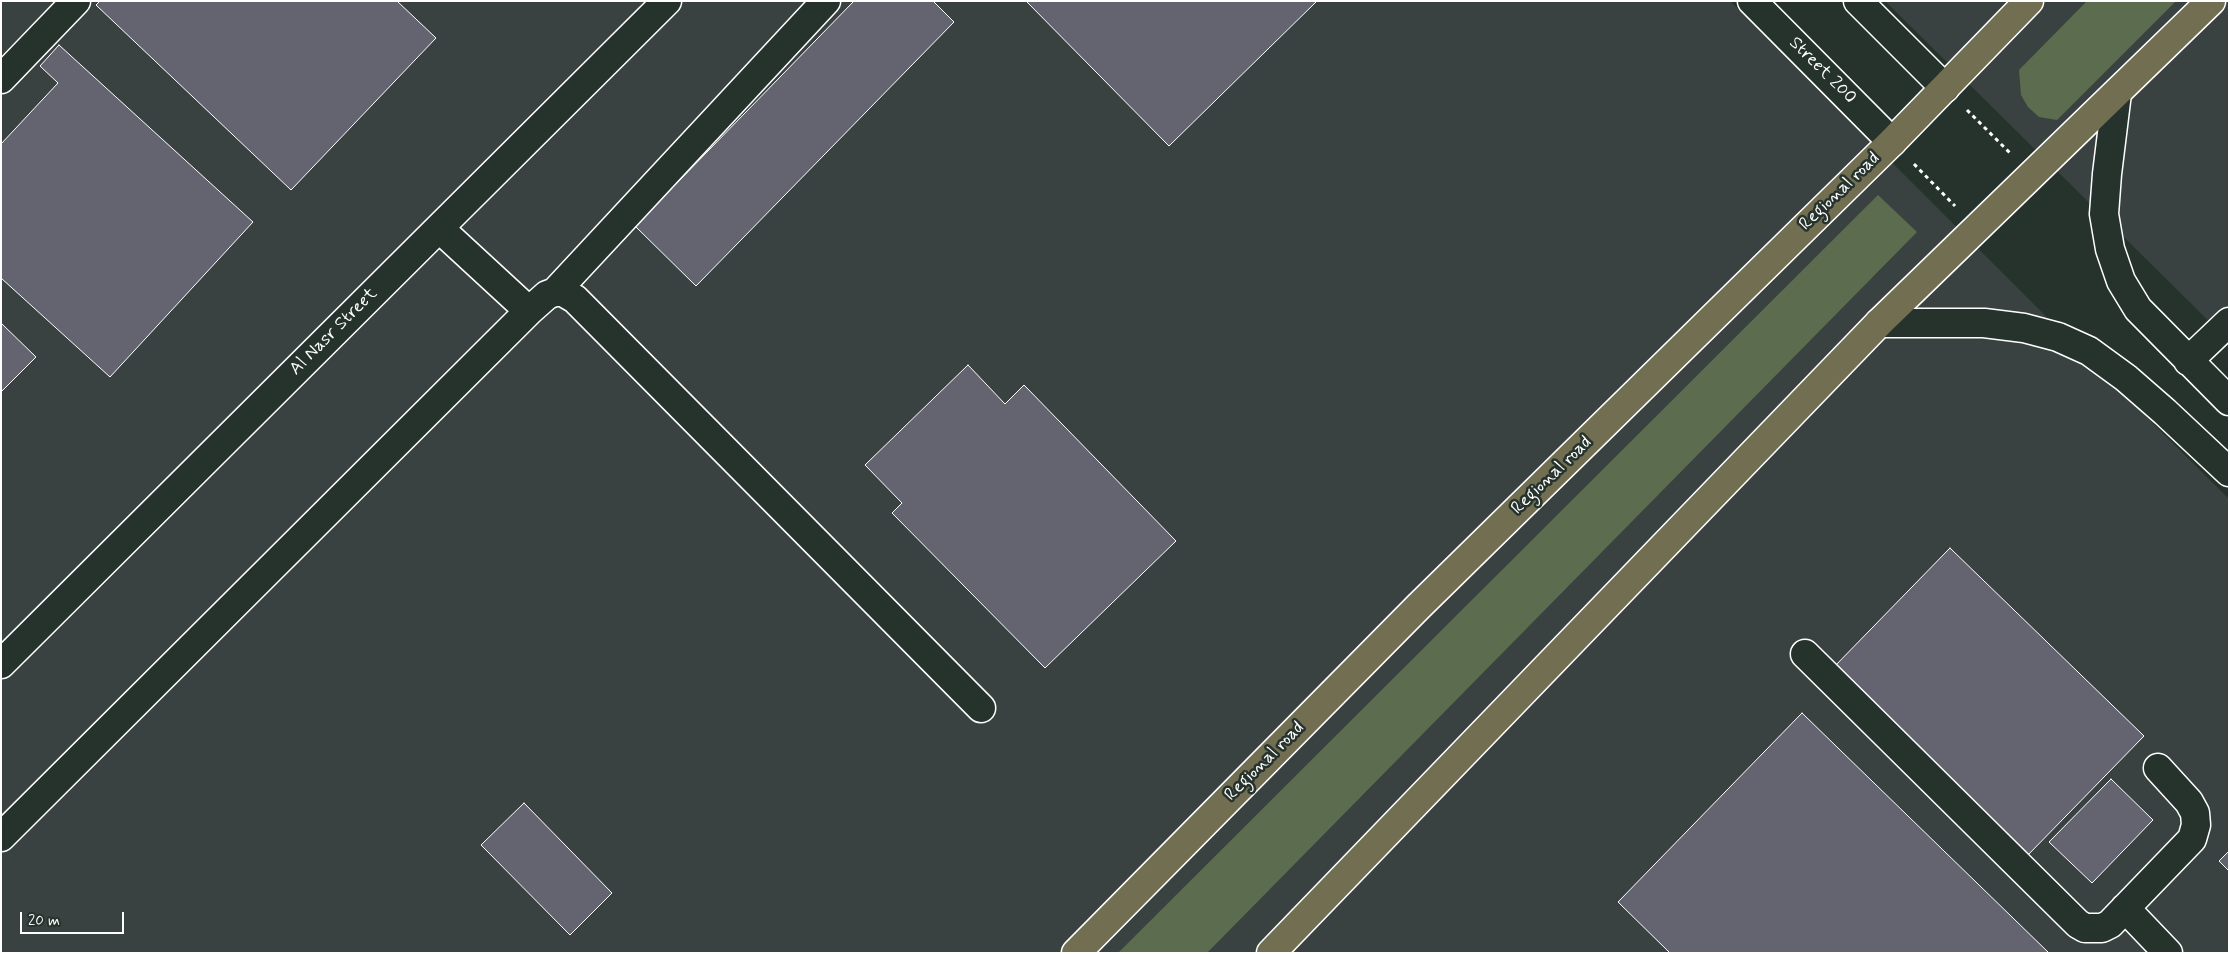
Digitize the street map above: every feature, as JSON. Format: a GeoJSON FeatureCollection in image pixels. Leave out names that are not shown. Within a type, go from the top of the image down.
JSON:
{"type":"FeatureCollection","features":[{"type":"Feature","properties":{"kind":"highway","name":"Regional road"},"geometry":{"type":"LineString","coordinates":[[1076,953],[1419,606],[1892,142],[2029,1]]}},
{"type":"Feature","properties":{"kind":"highway"},"geometry":{"type":"LineString","coordinates":[[1271,953],[1879,323],[2211,1]]}},
{"type":"Feature","properties":{"kind":"street"},"geometry":{"type":"LineString","coordinates":[[1,79],[76,1]]}},
{"type":"Feature","properties":{"kind":"street","name":"Al Nasr Street"},"geometry":{"type":"LineString","coordinates":[[1,664],[667,1]]}},
{"type":"Feature","properties":{"kind":"street"},"geometry":{"type":"LineString","coordinates":[[556,292],[826,1]]}},
{"type":"Feature","properties":{"kind":"street","name":"Street 200"},"geometry":{"type":"LineString","coordinates":[[1752,1],[1892,142]]}},
{"type":"Feature","properties":{"kind":"street"},"geometry":{"type":"LineString","coordinates":[[1858,1],[1946,88]]}},
{"type":"Feature","properties":{"kind":"street"},"geometry":{"type":"LineString","coordinates":[[2116,93],[2104,214],[2110,249],[2121,281],[2138,309],[2229,401]]}},
{"type":"Feature","properties":{"kind":"street"},"geometry":{"type":"LineString","coordinates":[[439,228],[529,311]]}},
{"type":"Feature","properties":{"kind":"street"},"geometry":{"type":"LineString","coordinates":[[1,837],[529,311],[547,295],[556,292],[563,292],[575,299],[981,708]]}},
{"type":"Feature","properties":{"kind":"street"},"geometry":{"type":"LineString","coordinates":[[2188,361],[2229,322]]}},
{"type":"Feature","properties":{"kind":"street"},"geometry":{"type":"LineString","coordinates":[[1879,323],[1984,323],[2024,328],[2058,337],[2089,351],[2126,378],[2229,472]]}},
{"type":"Feature","properties":{"kind":"street"},"geometry":{"type":"LineString","coordinates":[[1805,654],[2078,924],[2085,928],[2102,928],[2110,924],[2192,839],[2195,832],[2195,812],[2189,802],[2158,768]]}},
{"type":"Feature","properties":{"kind":"street"},"geometry":{"type":"LineString","coordinates":[[2125,908],[2168,953]]}},
{"type":"Feature","properties":{"kind":"path"},"geometry":{"type":"LineString","coordinates":[[1946,88],[2032,175]]}},
{"type":"Feature","properties":{"kind":"path"},"geometry":{"type":"LineString","coordinates":[[1892,142],[1977,228]]}},
{"type":"Feature","properties":{"kind":"shaded area"},"geometry":{"type":"Polygon","coordinates":[[[1,1],[1730,1],[2229,499],[2229,953],[1,953],[1,1]]]}},
{"type":"Feature","properties":{"kind":"shaded area"},"geometry":{"type":"Polygon","coordinates":[[[1885,1],[2229,1],[2229,341],[1885,1]]]}},
{"type":"Feature","properties":{"kind":"green space"},"geometry":{"type":"Polygon","coordinates":[[[2087,1],[2176,1],[2057,120],[2039,117],[2028,107],[2021,95],[2019,70],[2087,1]]]}},
{"type":"Feature","properties":{"kind":"green space"},"geometry":{"type":"Polygon","coordinates":[[[1878,195],[1917,232],[1207,953],[1118,953],[1878,195]]]}},
{"type":"Feature","properties":{"kind":"building"},"geometry":{"type":"Polygon","coordinates":[[[100,1],[397,1],[436,38],[291,190],[96,5],[100,1]]]}},
{"type":"Feature","properties":{"kind":"building"},"geometry":{"type":"Polygon","coordinates":[[[854,1],[933,1],[954,22],[696,286],[635,226],[854,1]]]}},
{"type":"Feature","properties":{"kind":"building"},"geometry":{"type":"Polygon","coordinates":[[[1026,1],[1317,1],[1169,146],[1026,1]]]}},
{"type":"Feature","properties":{"kind":"building"},"geometry":{"type":"Polygon","coordinates":[[[59,45],[253,222],[110,377],[1,278],[1,144],[58,83],[40,66],[59,45]]]}},
{"type":"Feature","properties":{"kind":"building"},"geometry":{"type":"Polygon","coordinates":[[[1,323],[36,357],[1,392],[1,323]]]}},
{"type":"Feature","properties":{"kind":"building"},"geometry":{"type":"Polygon","coordinates":[[[968,365],[1005,404],[1024,385],[1176,541],[1045,668],[892,513],[902,503],[865,465],[968,365]]]}},
{"type":"Feature","properties":{"kind":"building"},"geometry":{"type":"Polygon","coordinates":[[[1950,548],[2144,736],[2026,857],[1832,669],[1950,548]]]}},
{"type":"Feature","properties":{"kind":"building"},"geometry":{"type":"Polygon","coordinates":[[[1802,713],[2049,953],[1670,953],[1618,902],[1802,713]]]}},
{"type":"Feature","properties":{"kind":"building"},"geometry":{"type":"Polygon","coordinates":[[[2111,779],[2153,820],[2092,883],[2049,842],[2111,779]]]}},
{"type":"Feature","properties":{"kind":"building"},"geometry":{"type":"Polygon","coordinates":[[[524,803],[612,893],[570,935],[481,845],[524,803]]]}},
{"type":"Feature","properties":{"kind":"building"},"geometry":{"type":"Polygon","coordinates":[[[2229,851],[2229,871],[2219,861],[2229,851]]]}}]}
